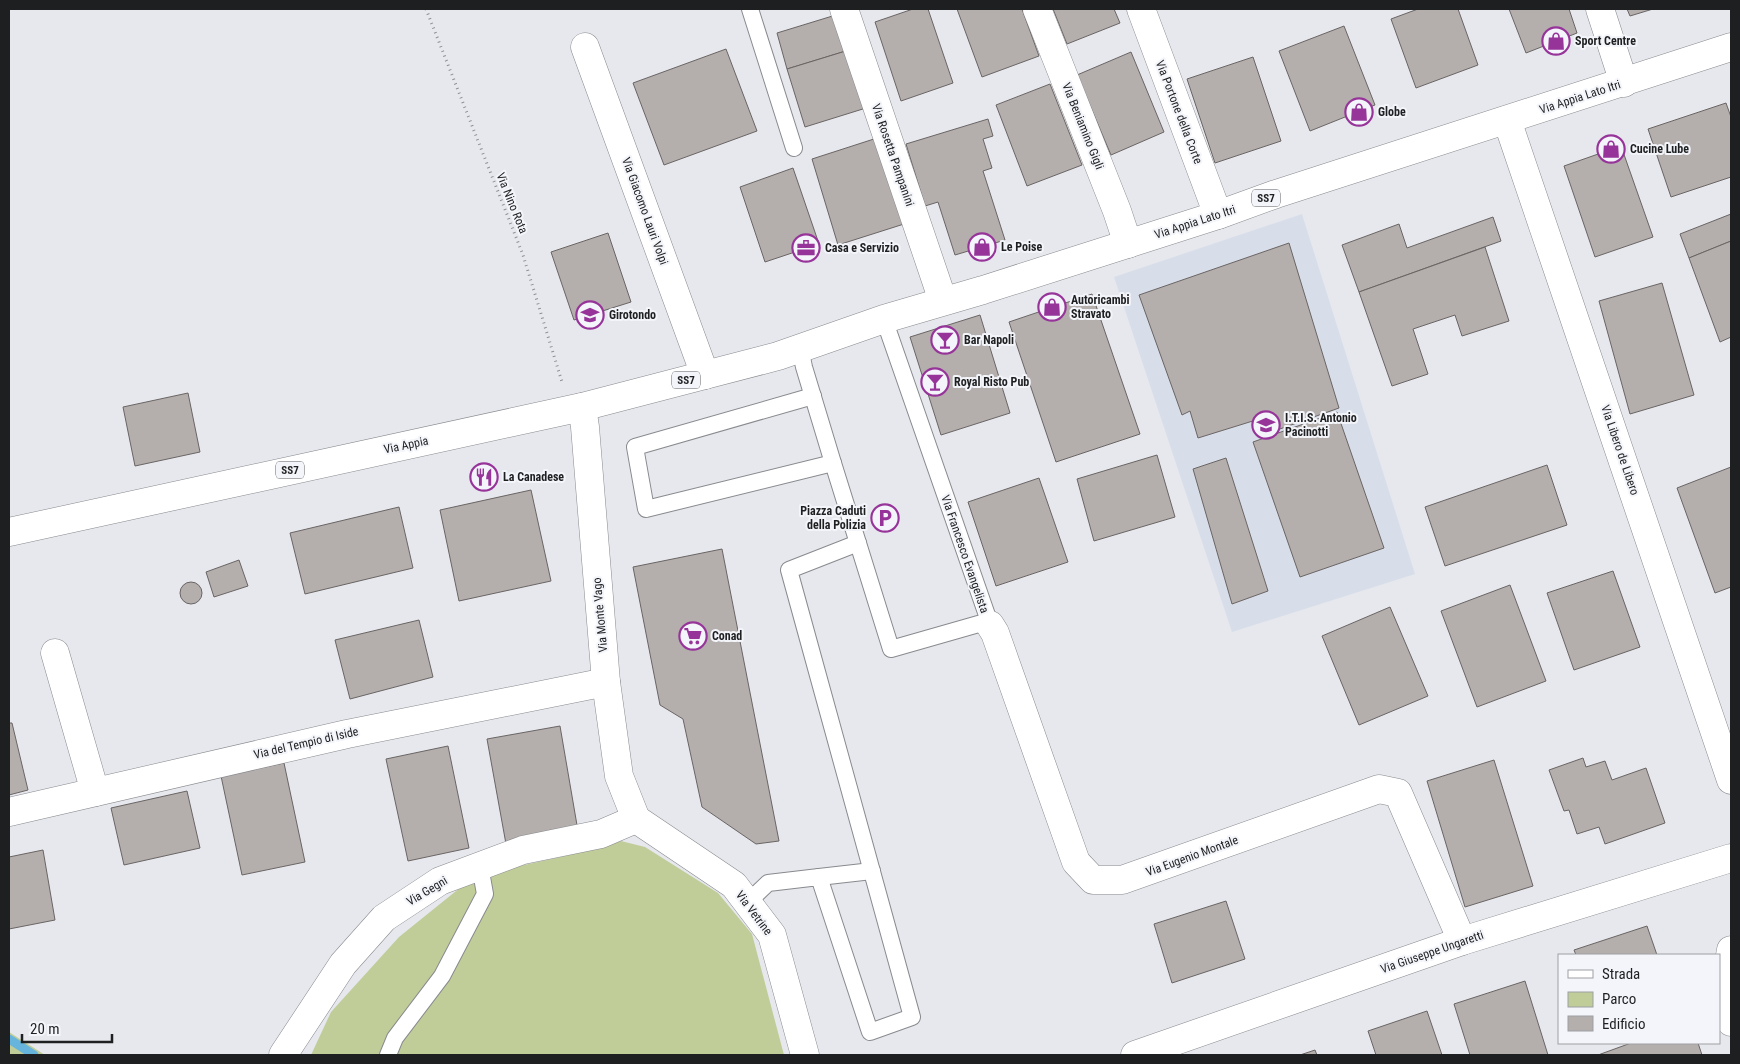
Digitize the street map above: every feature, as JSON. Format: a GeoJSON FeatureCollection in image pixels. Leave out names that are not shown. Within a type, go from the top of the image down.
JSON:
{"type":"FeatureCollection","features":[{"type":"Feature","properties":{"kind":"street","name":"Via Rosetta Pampanini"},"geometry":{"type":"LineString","coordinates":[[844,9],[943,301]]}},
{"type":"Feature","properties":{"kind":"street","name":"Via Beniamino Gigli"},"geometry":{"type":"LineString","coordinates":[[1037,9],[1117,211],[1128,244]]}},
{"type":"Feature","properties":{"kind":"street","name":"Via Portone della Corte"},"geometry":{"type":"LineString","coordinates":[[1141,9],[1218,215]]}},
{"type":"Feature","properties":{"kind":"street"},"geometry":{"type":"LineString","coordinates":[[1600,9],[1624,83]]}},
{"type":"Feature","properties":{"kind":"street","name":"Via Giacomo Lauri Volpi"},"geometry":{"type":"LineString","coordinates":[[585,47],[705,375]]}},
{"type":"Feature","properties":{"kind":"street","name":"Via Appia Lato Itri"},"geometry":{"type":"LineString","coordinates":[[800,348],[884,319],[983,290],[1218,215],[1276,194],[1731,47]]}},
{"type":"Feature","properties":{"kind":"street","name":"Via Libero de Libero"},"geometry":{"type":"LineString","coordinates":[[1508,120],[1731,780]]}},
{"type":"Feature","properties":{"kind":"street","name":"Via Appia"},"geometry":{"type":"LineString","coordinates":[[9,532],[576,408],[705,375],[800,348]]}},
{"type":"Feature","properties":{"kind":"street","name":"Via Monte Vago"},"geometry":{"type":"LineString","coordinates":[[576,408],[585,427],[606,682],[619,776],[636,819]]}},
{"type":"Feature","properties":{"kind":"street","name":"Via Eugenio Montale"},"geometry":{"type":"LineString","coordinates":[[989,623],[1076,862],[1093,880],[1122,880],[1379,789],[1398,793],[1462,941]]}},
{"type":"Feature","properties":{"kind":"street"},"geometry":{"type":"LineString","coordinates":[[55,652],[95,792]]}},
{"type":"Feature","properties":{"kind":"street","name":"Via del Tempio di Iside"},"geometry":{"type":"LineString","coordinates":[[9,812],[347,734],[606,682]]}},
{"type":"Feature","properties":{"kind":"street","name":"Via Gegni"},"geometry":{"type":"LineString","coordinates":[[283,1055],[343,964],[384,918],[440,881],[523,850],[601,834],[636,819]]}},
{"type":"Feature","properties":{"kind":"street","name":"Via Vetrine"},"geometry":{"type":"LineString","coordinates":[[636,819],[734,886],[772,935],[805,1055]]}},
{"type":"Feature","properties":{"kind":"street","name":"Via Giuseppe Ungaretti"},"geometry":{"type":"LineString","coordinates":[[1135,1055],[1462,941],[1731,858]]}},
{"type":"Feature","properties":{"kind":"street"},"geometry":{"type":"LineString","coordinates":[[1731,950],[1724,989],[1731,1022]]}},
{"type":"Feature","properties":{"kind":"lane"},"geometry":{"type":"LineString","coordinates":[[750,9],[794,148]]}},
{"type":"Feature","properties":{"kind":"lane","name":"Via Francesco Evangelista"},"geometry":{"type":"LineString","coordinates":[[800,348],[833,463],[891,649],[989,623],[884,319]]}},
{"type":"Feature","properties":{"kind":"lane"},"geometry":{"type":"LineString","coordinates":[[813,396],[635,447],[646,509],[833,463]]}},
{"type":"Feature","properties":{"kind":"lane"},"geometry":{"type":"LineString","coordinates":[[819,877],[870,1032],[912,1017],[789,570],[858,543]]}},
{"type":"Feature","properties":{"kind":"lane"},"geometry":{"type":"LineString","coordinates":[[388,1055],[395,1038],[442,976],[485,894],[480,866]]}},
{"type":"Feature","properties":{"kind":"lane"},"geometry":{"type":"LineString","coordinates":[[748,904],[768,883],[872,871]]}},
{"type":"Feature","properties":{"kind":"path","name":"Via Nino Rota"},"geometry":{"type":"LineString","coordinates":[[426,9],[523,255],[576,408]]}},
{"type":"Feature","properties":{"kind":"shaded area","name":"I.T.I.S. Antonio Pacinotti"},"geometry":{"type":"Polygon","coordinates":[[[1302,214],[1415,574],[1232,632],[1114,277],[1302,214]]]}},
{"type":"Feature","properties":{"kind":"green space"},"geometry":{"type":"Polygon","coordinates":[[[621,841],[645,847],[718,893],[752,934],[784,1055],[311,1055],[331,1012],[399,937],[461,887],[492,872],[621,841]]]}},
{"type":"Feature","properties":{"kind":"green space"},"geometry":{"type":"Polygon","coordinates":[[[9,1032],[45,1055],[9,1055],[9,1032]]]}},
{"type":"Feature","properties":{"kind":"building"},"geometry":{"type":"Polygon","coordinates":[[[913,9],[928,9],[953,83],[901,101],[875,22],[913,9]]]}},
{"type":"Feature","properties":{"kind":"building"},"geometry":{"type":"Polygon","coordinates":[[[957,9],[1022,9],[1039,56],[982,77],[957,9]]]}},
{"type":"Feature","properties":{"kind":"building"},"geometry":{"type":"Polygon","coordinates":[[[1053,9],[1114,9],[1120,23],[1067,44],[1053,9]]]}},
{"type":"Feature","properties":{"kind":"building"},"geometry":{"type":"Polygon","coordinates":[[[1418,9],[1458,9],[1478,65],[1416,88],[1391,19],[1418,9]]]}},
{"type":"Feature","properties":{"kind":"building"},"geometry":{"type":"Polygon","coordinates":[[[1509,9],[1569,9],[1577,33],[1526,53],[1509,9]]]}},
{"type":"Feature","properties":{"kind":"building"},"geometry":{"type":"Polygon","coordinates":[[[1627,9],[1653,9],[1630,16],[1627,9]]]}},
{"type":"Feature","properties":{"kind":"building"},"geometry":{"type":"Polygon","coordinates":[[[839,14],[849,50],[787,69],[777,33],[839,14]]]}},
{"type":"Feature","properties":{"kind":"building"},"geometry":{"type":"Polygon","coordinates":[[[1344,26],[1375,105],[1310,131],[1279,51],[1344,26]]]}},
{"type":"Feature","properties":{"kind":"building"},"geometry":{"type":"Polygon","coordinates":[[[726,49],[757,131],[664,165],[633,83],[726,49]]]}},
{"type":"Feature","properties":{"kind":"building"},"geometry":{"type":"Polygon","coordinates":[[[849,50],[866,108],[805,127],[787,69],[849,50]]]}},
{"type":"Feature","properties":{"kind":"building"},"geometry":{"type":"Polygon","coordinates":[[[1131,52],[1164,132],[1111,155],[1077,75],[1131,52]]]}},
{"type":"Feature","properties":{"kind":"building"},"geometry":{"type":"Polygon","coordinates":[[[1253,57],[1281,141],[1215,163],[1187,79],[1253,57]]]}},
{"type":"Feature","properties":{"kind":"building"},"geometry":{"type":"Polygon","coordinates":[[[1050,84],[1082,165],[1027,186],[996,105],[1050,84]]]}},
{"type":"Feature","properties":{"kind":"building"},"geometry":{"type":"Polygon","coordinates":[[[1726,103],[1731,117],[1731,177],[1671,197],[1648,129],[1726,103]]]}},
{"type":"Feature","properties":{"kind":"building"},"geometry":{"type":"Polygon","coordinates":[[[988,119],[993,136],[983,139],[992,168],[983,171],[1005,240],[955,255],[938,202],[925,206],[906,144],[988,119]]]}},
{"type":"Feature","properties":{"kind":"building"},"geometry":{"type":"Polygon","coordinates":[[[877,138],[904,224],[838,245],[812,159],[877,138]]]}},
{"type":"Feature","properties":{"kind":"building"},"geometry":{"type":"Polygon","coordinates":[[[1621,146],[1653,237],[1595,257],[1564,166],[1621,146]]]}},
{"type":"Feature","properties":{"kind":"building"},"geometry":{"type":"Polygon","coordinates":[[[793,168],[819,244],[765,262],[740,187],[793,168]]]}},
{"type":"Feature","properties":{"kind":"building"},"geometry":{"type":"Polygon","coordinates":[[[1731,214],[1731,241],[1689,258],[1680,234],[1731,214]]]}},
{"type":"Feature","properties":{"kind":"building"},"geometry":{"type":"Polygon","coordinates":[[[1493,217],[1501,241],[1359,292],[1342,245],[1399,224],[1407,248],[1493,217]]]}},
{"type":"Feature","properties":{"kind":"building"},"geometry":{"type":"Polygon","coordinates":[[[608,233],[631,302],[574,320],[551,252],[608,233]]]}},
{"type":"Feature","properties":{"kind":"building"},"geometry":{"type":"Polygon","coordinates":[[[1731,241],[1731,337],[1720,342],[1689,258],[1731,241]]]}},
{"type":"Feature","properties":{"kind":"building"},"geometry":{"type":"Polygon","coordinates":[[[1289,243],[1339,408],[1263,435],[1256,420],[1198,438],[1190,411],[1182,415],[1139,295],[1289,243]]]}},
{"type":"Feature","properties":{"kind":"building"},"geometry":{"type":"Polygon","coordinates":[[[1485,247],[1509,321],[1462,336],[1455,315],[1413,329],[1428,374],[1392,386],[1359,292],[1485,247]]]}},
{"type":"Feature","properties":{"kind":"building"},"geometry":{"type":"Polygon","coordinates":[[[1662,283],[1694,395],[1630,414],[1599,301],[1662,283]]]}},
{"type":"Feature","properties":{"kind":"building"},"geometry":{"type":"Polygon","coordinates":[[[1092,294],[1140,434],[1056,462],[1009,322],[1092,294]]]}},
{"type":"Feature","properties":{"kind":"building"},"geometry":{"type":"Polygon","coordinates":[[[980,315],[1010,413],[941,435],[910,337],[980,315]]]}},
{"type":"Feature","properties":{"kind":"building"},"geometry":{"type":"Polygon","coordinates":[[[188,393],[200,452],[135,466],[123,407],[188,393]]]}},
{"type":"Feature","properties":{"kind":"building"},"geometry":{"type":"Polygon","coordinates":[[[1337,412],[1384,548],[1300,577],[1253,442],[1337,412]]]}},
{"type":"Feature","properties":{"kind":"building"},"geometry":{"type":"Polygon","coordinates":[[[1157,455],[1175,517],[1094,541],[1077,479],[1157,455]]]}},
{"type":"Feature","properties":{"kind":"building"},"geometry":{"type":"Polygon","coordinates":[[[1226,458],[1268,591],[1232,604],[1193,469],[1226,458]]]}},
{"type":"Feature","properties":{"kind":"building"},"geometry":{"type":"Polygon","coordinates":[[[1547,465],[1567,525],[1445,566],[1425,507],[1547,465]]]}},
{"type":"Feature","properties":{"kind":"building"},"geometry":{"type":"Polygon","coordinates":[[[1731,467],[1731,587],[1715,593],[1677,488],[1731,467]]]}},
{"type":"Feature","properties":{"kind":"building"},"geometry":{"type":"Polygon","coordinates":[[[1039,478],[1068,562],[996,586],[968,502],[1039,478]]]}},
{"type":"Feature","properties":{"kind":"building"},"geometry":{"type":"Polygon","coordinates":[[[531,490],[551,581],[459,601],[440,510],[531,490]]]}},
{"type":"Feature","properties":{"kind":"building"},"geometry":{"type":"Polygon","coordinates":[[[399,507],[413,568],[305,594],[290,533],[399,507]]]}},
{"type":"Feature","properties":{"kind":"building","name":"Conad"},"geometry":{"type":"Polygon","coordinates":[[[722,549],[779,841],[756,844],[702,807],[683,719],[660,705],[633,567],[722,549]]]}},
{"type":"Feature","properties":{"kind":"building"},"geometry":{"type":"Polygon","coordinates":[[[239,560],[248,586],[214,597],[206,572],[239,560]]]}},
{"type":"Feature","properties":{"kind":"building"},"geometry":{"type":"Polygon","coordinates":[[[1613,571],[1640,647],[1574,670],[1547,593],[1613,571]]]}},
{"type":"Feature","properties":{"kind":"building"},"geometry":{"type":"Polygon","coordinates":[[[191,582],[199,585],[202,593],[199,601],[191,604],[183,601],[180,593],[183,585],[191,582]]]}},
{"type":"Feature","properties":{"kind":"building"},"geometry":{"type":"Polygon","coordinates":[[[1510,585],[1546,681],[1477,707],[1441,611],[1510,585]]]}},
{"type":"Feature","properties":{"kind":"building"},"geometry":{"type":"Polygon","coordinates":[[[1390,607],[1428,696],[1359,725],[1322,636],[1390,607]]]}},
{"type":"Feature","properties":{"kind":"building"},"geometry":{"type":"Polygon","coordinates":[[[419,620],[433,677],[350,699],[335,640],[419,620]]]}},
{"type":"Feature","properties":{"kind":"building"},"geometry":{"type":"Polygon","coordinates":[[[9,723],[12,723],[28,790],[9,795],[9,723]]]}},
{"type":"Feature","properties":{"kind":"building"},"geometry":{"type":"Polygon","coordinates":[[[560,726],[578,831],[506,844],[487,739],[560,726]]]}},
{"type":"Feature","properties":{"kind":"building"},"geometry":{"type":"Polygon","coordinates":[[[448,746],[469,848],[408,861],[386,759],[448,746]]]}},
{"type":"Feature","properties":{"kind":"building"},"geometry":{"type":"Polygon","coordinates":[[[1583,758],[1586,767],[1605,761],[1612,780],[1646,768],[1665,823],[1605,844],[1599,827],[1577,834],[1569,810],[1564,811],[1549,770],[1583,758]]]}},
{"type":"Feature","properties":{"kind":"building"},"geometry":{"type":"Polygon","coordinates":[[[1494,760],[1533,886],[1465,907],[1427,781],[1494,760]]]}},
{"type":"Feature","properties":{"kind":"building"},"geometry":{"type":"Polygon","coordinates":[[[284,763],[305,862],[242,875],[221,776],[284,763]]]}},
{"type":"Feature","properties":{"kind":"building"},"geometry":{"type":"Polygon","coordinates":[[[187,791],[200,848],[124,865],[111,808],[187,791]]]}},
{"type":"Feature","properties":{"kind":"building"},"geometry":{"type":"Polygon","coordinates":[[[43,850],[55,920],[9,929],[9,857],[43,850]]]}},
{"type":"Feature","properties":{"kind":"building"},"geometry":{"type":"Polygon","coordinates":[[[1226,901],[1245,959],[1172,983],[1154,924],[1226,901]]]}},
{"type":"Feature","properties":{"kind":"building"},"geometry":{"type":"Polygon","coordinates":[[[1647,926],[1657,954],[1576,954],[1574,950],[1647,926]]]}},
{"type":"Feature","properties":{"kind":"building"},"geometry":{"type":"Polygon","coordinates":[[[1525,981],[1548,1055],[1470,1055],[1454,1004],[1525,981]]]}},
{"type":"Feature","properties":{"kind":"building"},"geometry":{"type":"Polygon","coordinates":[[[1427,1011],[1442,1055],[1376,1055],[1368,1031],[1427,1011]]]}},
{"type":"Feature","properties":{"kind":"building"},"geometry":{"type":"Polygon","coordinates":[[[1628,1044],[1698,1044],[1702,1055],[1598,1055],[1628,1044]]]}},
{"type":"Feature","properties":{"kind":"building"},"geometry":{"type":"Polygon","coordinates":[[[1315,1050],[1317,1055],[1300,1055],[1315,1050]]]}},
{"type":"Feature","properties":{"kind":"waterway"},"geometry":{"type":"LineString","coordinates":[[9,1039],[34,1055]]}},
{"type":"Feature","properties":{"kind":"place","name":"Sport Centre"},"geometry":{"type":"Point","coordinates":[1556,41]}},
{"type":"Feature","properties":{"kind":"place","name":"Globe"},"geometry":{"type":"Point","coordinates":[1359,112]}},
{"type":"Feature","properties":{"kind":"place","name":"Cucine Lube"},"geometry":{"type":"Point","coordinates":[1611,149]}},
{"type":"Feature","properties":{"kind":"place","name":"Le Poise"},"geometry":{"type":"Point","coordinates":[982,247]}},
{"type":"Feature","properties":{"kind":"place","name":"Casa e Servizio"},"geometry":{"type":"Point","coordinates":[806,248]}},
{"type":"Feature","properties":{"kind":"place","name":"Autoricambi Stravato"},"geometry":{"type":"Point","coordinates":[1052,307]}},
{"type":"Feature","properties":{"kind":"place","name":"Girotondo"},"geometry":{"type":"Point","coordinates":[590,315]}},
{"type":"Feature","properties":{"kind":"place","name":"Bar Napoli"},"geometry":{"type":"Point","coordinates":[945,340]}},
{"type":"Feature","properties":{"kind":"place","name":"Royal Risto Pub"},"geometry":{"type":"Point","coordinates":[935,382]}},
{"type":"Feature","properties":{"kind":"place","name":"I.T.I.S. Antonio Pacinotti"},"geometry":{"type":"Point","coordinates":[1266,425]}},
{"type":"Feature","properties":{"kind":"place","name":"La Canadese"},"geometry":{"type":"Point","coordinates":[484,477]}},
{"type":"Feature","properties":{"kind":"place","name":"Piazza Caduti della Polizia"},"geometry":{"type":"Point","coordinates":[885,518]}},
{"type":"Feature","properties":{"kind":"place","name":"Conad"},"geometry":{"type":"Point","coordinates":[693,636]}}]}
